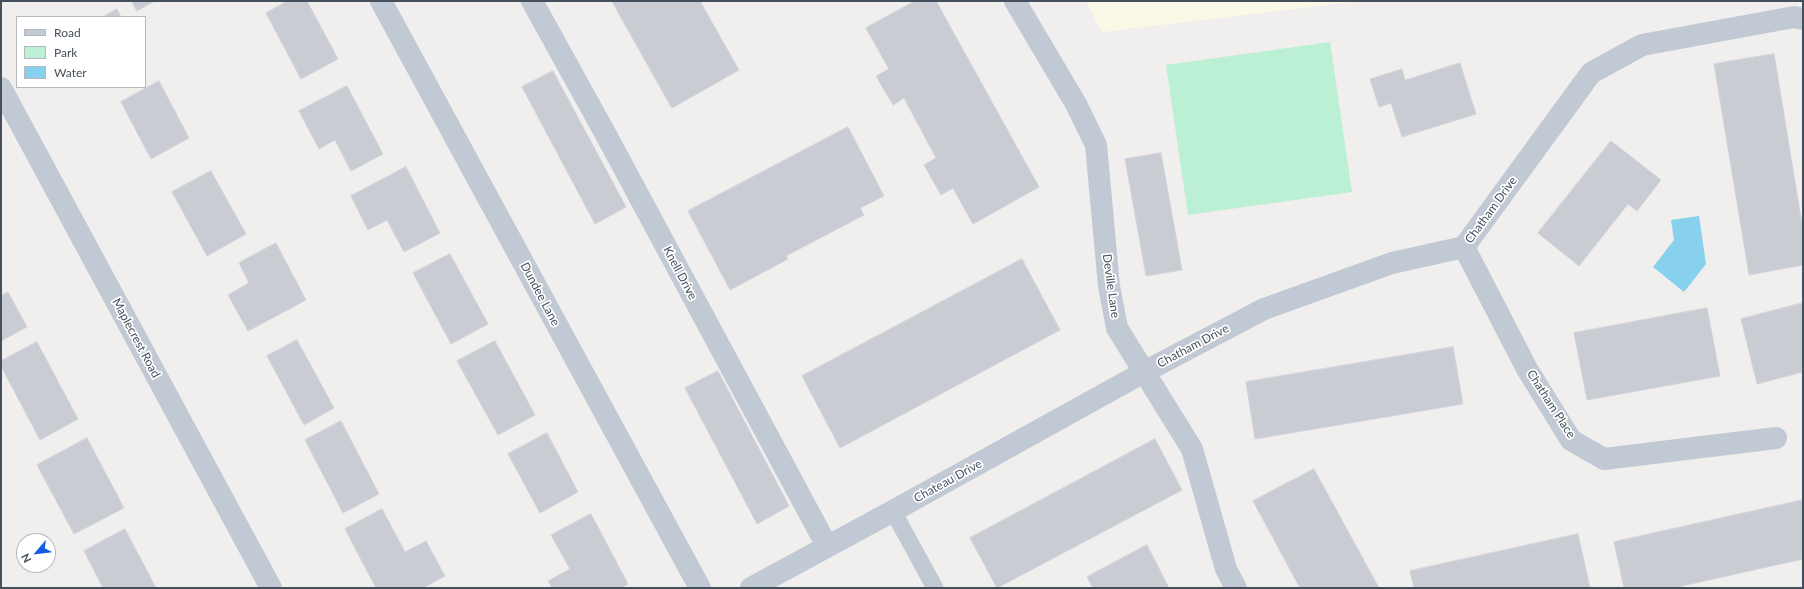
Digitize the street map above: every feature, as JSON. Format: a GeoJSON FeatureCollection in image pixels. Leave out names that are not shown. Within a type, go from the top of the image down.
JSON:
{"type":"FeatureCollection","features":[{"type":"Feature","properties":{"kind":"street","name":"Dundee Lane"},"geometry":{"type":"LineString","coordinates":[[381,1],[700,588]]}},
{"type":"Feature","properties":{"kind":"street","name":"Knell Drive"},"geometry":{"type":"LineString","coordinates":[[532,1],[605,133],[827,546]]}},
{"type":"Feature","properties":{"kind":"street","name":"Deville Lane"},"geometry":{"type":"LineString","coordinates":[[1015,1],[1076,104],[1096,145],[1109,286],[1117,328],[1192,449],[1226,570],[1236,588]]}},
{"type":"Feature","properties":{"kind":"street","name":"Chatham Drive"},"geometry":{"type":"LineString","coordinates":[[1144,372],[1264,309],[1392,263],[1464,247],[1591,73],[1642,45],[1794,17],[1803,19]]}},
{"type":"Feature","properties":{"kind":"street","name":"Maplecrest Road"},"geometry":{"type":"LineString","coordinates":[[1,88],[271,588]]}},
{"type":"Feature","properties":{"kind":"street","name":"Chatham Place"},"geometry":{"type":"LineString","coordinates":[[1464,247],[1527,369],[1571,440],[1604,459],[1776,438]]}},
{"type":"Feature","properties":{"kind":"street","name":"Chateau Drive"},"geometry":{"type":"LineString","coordinates":[[751,588],[1144,372]]}},
{"type":"Feature","properties":{"kind":"lane"},"geometry":{"type":"LineString","coordinates":[[893,511],[935,588]]}},
{"type":"Feature","properties":{"kind":"shaded area"},"geometry":{"type":"Polygon","coordinates":[[[1086,1],[1360,1],[1102,32],[1086,1]]]}},
{"type":"Feature","properties":{"kind":"green space"},"geometry":{"type":"Polygon","coordinates":[[[1330,42],[1352,192],[1188,215],[1166,65],[1330,42]]]}},
{"type":"Feature","properties":{"kind":"water"},"geometry":{"type":"Polygon","coordinates":[[[1699,216],[1706,264],[1684,292],[1653,267],[1674,240],[1671,220],[1699,216]]]}},
{"type":"Feature","properties":{"kind":"building"},"geometry":{"type":"Polygon","coordinates":[[[132,1],[155,1],[137,11],[132,1]]]}},
{"type":"Feature","properties":{"kind":"building"},"geometry":{"type":"Polygon","coordinates":[[[288,1],[307,1],[338,59],[301,79],[266,13],[288,1]]]}},
{"type":"Feature","properties":{"kind":"building"},"geometry":{"type":"Polygon","coordinates":[[[612,1],[700,1],[739,70],[672,108],[612,1]]]}},
{"type":"Feature","properties":{"kind":"building"},"geometry":{"type":"Polygon","coordinates":[[[915,1],[936,1],[1039,187],[973,224],[953,188],[941,195],[924,165],[936,158],[904,98],[893,105],[876,76],[889,69],[866,28],[915,1]]]}},
{"type":"Feature","properties":{"kind":"building"},"geometry":{"type":"Polygon","coordinates":[[[117,9],[120,16],[105,16],[117,9]]]}},
{"type":"Feature","properties":{"kind":"building"},"geometry":{"type":"Polygon","coordinates":[[[1774,54],[1803,230],[1803,265],[1749,275],[1714,64],[1774,54]]]}},
{"type":"Feature","properties":{"kind":"building"},"geometry":{"type":"Polygon","coordinates":[[[1460,63],[1476,114],[1402,137],[1391,103],[1379,107],[1370,79],[1402,69],[1405,80],[1460,63]]]}},
{"type":"Feature","properties":{"kind":"building"},"geometry":{"type":"Polygon","coordinates":[[[553,71],[626,207],[595,224],[522,87],[553,71]]]}},
{"type":"Feature","properties":{"kind":"building"},"geometry":{"type":"Polygon","coordinates":[[[159,81],[189,138],[151,159],[121,102],[159,81]]]}},
{"type":"Feature","properties":{"kind":"building"},"geometry":{"type":"Polygon","coordinates":[[[347,86],[383,154],[351,171],[335,140],[319,149],[299,111],[347,86]]]}},
{"type":"Feature","properties":{"kind":"building"},"geometry":{"type":"Polygon","coordinates":[[[848,127],[884,196],[860,208],[864,215],[786,256],[788,259],[730,290],[688,211],[848,127]]]}},
{"type":"Feature","properties":{"kind":"building"},"geometry":{"type":"Polygon","coordinates":[[[1611,141],[1661,180],[1637,211],[1628,204],[1579,266],[1538,233],[1611,141]]]}},
{"type":"Feature","properties":{"kind":"building"},"geometry":{"type":"Polygon","coordinates":[[[1161,153],[1182,270],[1146,276],[1125,159],[1161,153]]]}},
{"type":"Feature","properties":{"kind":"building"},"geometry":{"type":"Polygon","coordinates":[[[406,167],[440,233],[404,252],[387,220],[368,230],[351,196],[406,167]]]}},
{"type":"Feature","properties":{"kind":"building"},"geometry":{"type":"Polygon","coordinates":[[[211,171],[246,234],[207,256],[172,192],[211,171]]]}},
{"type":"Feature","properties":{"kind":"building"},"geometry":{"type":"Polygon","coordinates":[[[276,243],[306,300],[248,331],[228,295],[249,283],[239,263],[276,243]]]}},
{"type":"Feature","properties":{"kind":"building"},"geometry":{"type":"Polygon","coordinates":[[[450,254],[488,324],[451,344],[413,273],[450,254]]]}},
{"type":"Feature","properties":{"kind":"building"},"geometry":{"type":"Polygon","coordinates":[[[1022,259],[1060,330],[840,448],[802,376],[1022,259]]]}},
{"type":"Feature","properties":{"kind":"building"},"geometry":{"type":"Polygon","coordinates":[[[8,292],[27,327],[1,341],[1,296],[8,292]]]}},
{"type":"Feature","properties":{"kind":"building"},"geometry":{"type":"Polygon","coordinates":[[[1803,303],[1803,372],[1757,384],[1741,319],[1803,303]]]}},
{"type":"Feature","properties":{"kind":"building"},"geometry":{"type":"Polygon","coordinates":[[[1707,308],[1720,376],[1587,400],[1574,333],[1707,308]]]}},
{"type":"Feature","properties":{"kind":"building"},"geometry":{"type":"Polygon","coordinates":[[[297,340],[334,408],[304,425],[267,356],[297,340]]]}},
{"type":"Feature","properties":{"kind":"building"},"geometry":{"type":"Polygon","coordinates":[[[495,341],[535,415],[498,435],[457,361],[495,341]]]}},
{"type":"Feature","properties":{"kind":"building"},"geometry":{"type":"Polygon","coordinates":[[[37,342],[78,419],[40,440],[1,366],[1,361],[37,342]]]}},
{"type":"Feature","properties":{"kind":"building"},"geometry":{"type":"Polygon","coordinates":[[[1453,347],[1463,404],[1255,439],[1246,382],[1453,347]]]}},
{"type":"Feature","properties":{"kind":"building"},"geometry":{"type":"Polygon","coordinates":[[[718,371],[789,506],[757,524],[685,388],[718,371]]]}},
{"type":"Feature","properties":{"kind":"building"},"geometry":{"type":"Polygon","coordinates":[[[341,421],[379,494],[343,513],[305,440],[341,421]]]}},
{"type":"Feature","properties":{"kind":"building"},"geometry":{"type":"Polygon","coordinates":[[[547,433],[578,492],[540,513],[508,454],[547,433]]]}},
{"type":"Feature","properties":{"kind":"building"},"geometry":{"type":"Polygon","coordinates":[[[87,438],[124,508],[74,534],[37,465],[87,438]]]}},
{"type":"Feature","properties":{"kind":"building"},"geometry":{"type":"Polygon","coordinates":[[[1155,439],[1182,490],[997,588],[970,538],[1155,439]]]}},
{"type":"Feature","properties":{"kind":"building"},"geometry":{"type":"Polygon","coordinates":[[[1314,469],[1379,588],[1300,588],[1253,501],[1314,469]]]}},
{"type":"Feature","properties":{"kind":"building"},"geometry":{"type":"Polygon","coordinates":[[[1803,500],[1803,559],[1673,588],[1624,588],[1614,542],[1803,500]]]}},
{"type":"Feature","properties":{"kind":"building"},"geometry":{"type":"Polygon","coordinates":[[[382,509],[405,552],[426,541],[445,576],[423,588],[376,588],[345,529],[382,509]]]}},
{"type":"Feature","properties":{"kind":"building"},"geometry":{"type":"Polygon","coordinates":[[[591,514],[628,584],[621,588],[552,588],[548,581],[570,569],[551,535],[591,514]]]}},
{"type":"Feature","properties":{"kind":"building"},"geometry":{"type":"Polygon","coordinates":[[[125,529],[156,588],[103,588],[84,551],[125,529]]]}},
{"type":"Feature","properties":{"kind":"building"},"geometry":{"type":"Polygon","coordinates":[[[1578,534],[1590,588],[1414,588],[1410,571],[1578,534]]]}},
{"type":"Feature","properties":{"kind":"building"},"geometry":{"type":"Polygon","coordinates":[[[1147,545],[1169,588],[1093,588],[1087,577],[1147,545]]]}}]}
